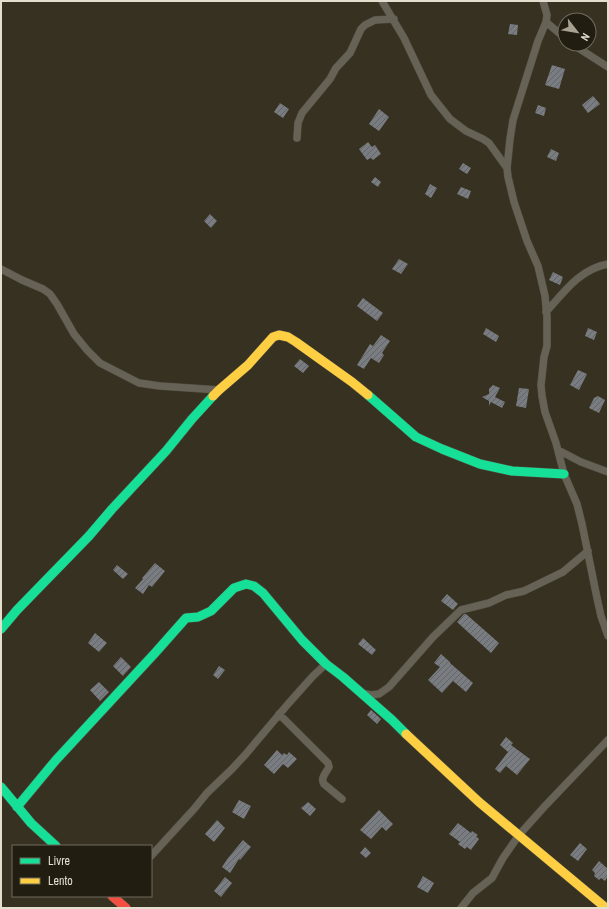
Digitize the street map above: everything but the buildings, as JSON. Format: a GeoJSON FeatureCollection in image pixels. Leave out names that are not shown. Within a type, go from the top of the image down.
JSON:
{"type":"FeatureCollection","features":[{"type":"Feature","properties":{"kind":"street"},"geometry":{"type":"LineString","coordinates":[[382,1],[404,38],[431,95],[450,120],[466,131],[489,143],[508,168]]}},
{"type":"Feature","properties":{"kind":"street"},"geometry":{"type":"LineString","coordinates":[[543,1],[547,15],[546,22],[538,41],[513,120],[510,139],[508,177],[514,202],[527,241],[538,266],[545,296],[547,346],[541,385],[545,412],[558,450],[564,474],[577,504],[601,616],[608,636]]}},
{"type":"Feature","properties":{"kind":"street"},"geometry":{"type":"LineString","coordinates":[[297,138],[298,123],[302,113],[330,79],[336,68],[350,53],[365,25],[375,20],[394,19]]}},
{"type":"Feature","properties":{"kind":"street"},"geometry":{"type":"LineString","coordinates":[[546,22],[557,31]]}},
{"type":"Feature","properties":{"kind":"street"},"geometry":{"type":"LineString","coordinates":[[585,52],[608,67]]}},
{"type":"Feature","properties":{"kind":"street"},"geometry":{"type":"LineString","coordinates":[[546,312],[574,281],[586,272],[601,265],[608,264]]}},
{"type":"Feature","properties":{"kind":"street"},"geometry":{"type":"LineString","coordinates":[[1,270],[43,289],[50,294],[74,334],[100,363],[139,383],[219,390]]}},
{"type":"Feature","properties":{"kind":"street"},"geometry":{"type":"LineString","coordinates":[[1,629],[21,605],[89,536],[219,390],[248,365],[273,337],[279,335],[288,337],[296,342],[352,382],[416,437],[480,464],[512,471],[564,474]]}},
{"type":"Feature","properties":{"kind":"street"},"geometry":{"type":"LineString","coordinates":[[558,450],[581,462],[608,472]]}},
{"type":"Feature","properties":{"kind":"street"},"geometry":{"type":"LineString","coordinates":[[361,692],[371,695],[379,694],[389,686],[433,637],[461,610],[489,603],[506,595],[524,591],[563,572],[588,551]]}},
{"type":"Feature","properties":{"kind":"street"},"geometry":{"type":"LineString","coordinates":[[18,807],[39,779],[186,618],[204,615],[211,611],[234,588],[246,584],[254,586],[263,593],[302,640],[326,664],[361,692],[479,802],[606,908]]}},
{"type":"Feature","properties":{"kind":"street"},"geometry":{"type":"LineString","coordinates":[[152,855],[207,793],[245,755],[313,676],[326,664]]}},
{"type":"Feature","properties":{"kind":"street"},"geometry":{"type":"LineString","coordinates":[[279,714],[328,763],[329,767],[322,778],[322,781],[342,799]]}},
{"type":"Feature","properties":{"kind":"street"},"geometry":{"type":"LineString","coordinates":[[461,908],[473,893],[492,878],[503,858],[520,835],[545,806],[608,740]]}},
{"type":"Feature","properties":{"kind":"street"},"geometry":{"type":"LineString","coordinates":[[1,787],[31,823],[55,845]]}},
{"type":"Feature","properties":{"kind":"street"},"geometry":{"type":"LineString","coordinates":[[118,898],[126,908]]}},
{"type":"Feature","properties":{"kind":"traffic: fast"},"geometry":{"type":"LineString","coordinates":[[368,395],[416,437],[442,449],[480,464],[512,471],[564,474]]}},
{"type":"Feature","properties":{"kind":"traffic: fast"},"geometry":{"type":"LineString","coordinates":[[1,629],[17,610],[89,536],[166,451],[213,396]]}},
{"type":"Feature","properties":{"kind":"traffic: fast"},"geometry":{"type":"LineString","coordinates":[[17,807],[56,760],[186,618],[198,617],[211,611],[234,588],[246,584],[254,586],[263,593],[302,640],[326,664],[343,677],[406,734]]}},
{"type":"Feature","properties":{"kind":"traffic: fast"},"geometry":{"type":"LineString","coordinates":[[1,787],[31,823],[55,845]]}},
{"type":"Feature","properties":{"kind":"traffic: slow"},"geometry":{"type":"LineString","coordinates":[[213,396],[248,365],[273,337],[279,335],[288,337],[296,342],[368,395]]}},
{"type":"Feature","properties":{"kind":"traffic: slow"},"geometry":{"type":"LineString","coordinates":[[406,734],[479,802],[606,908]]}},
{"type":"Feature","properties":{"kind":"traffic: jam"},"geometry":{"type":"LineString","coordinates":[[113,897],[126,908]]}}]}
